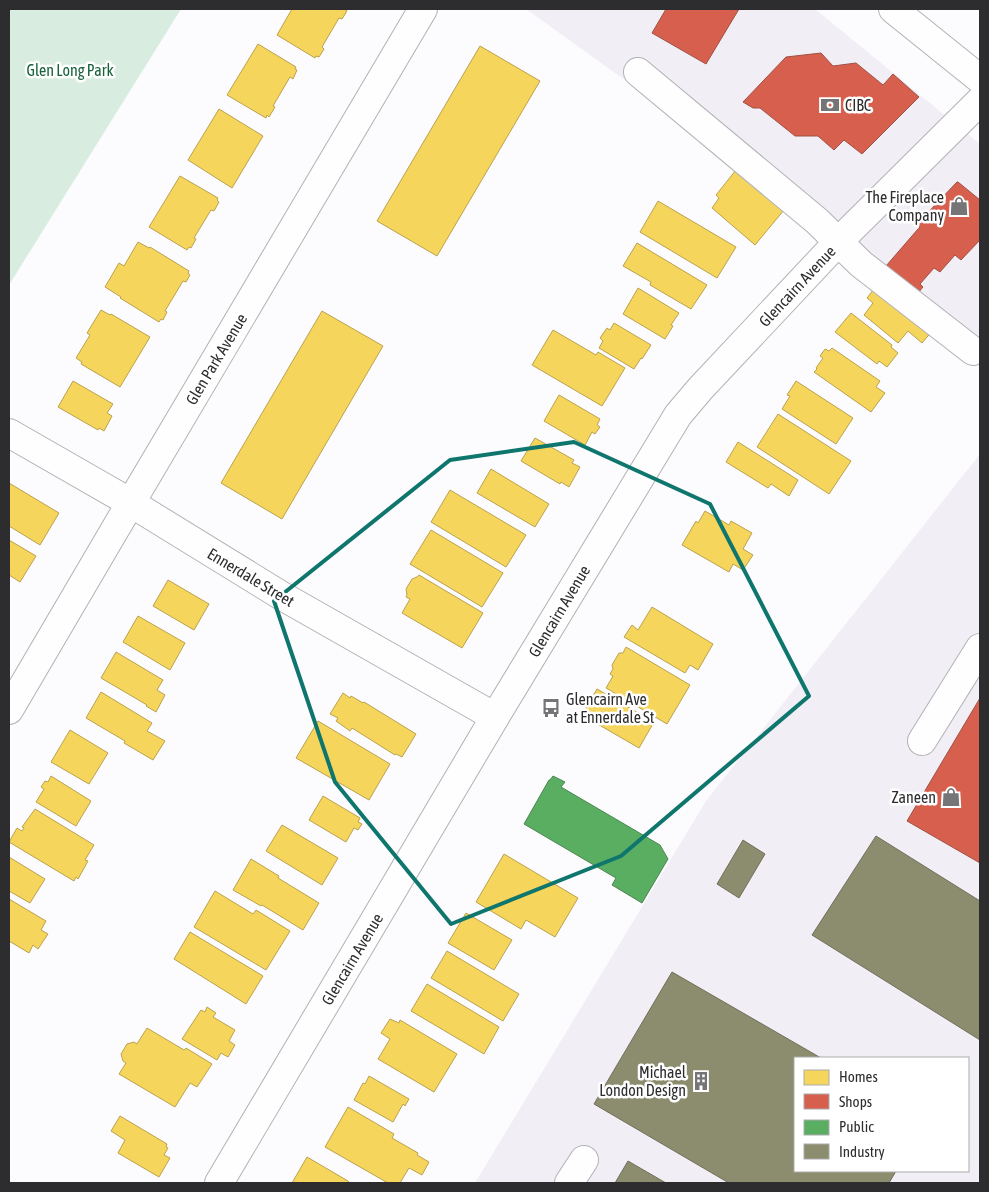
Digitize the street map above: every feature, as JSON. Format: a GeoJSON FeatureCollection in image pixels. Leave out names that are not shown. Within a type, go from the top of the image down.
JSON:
{"type":"FeatureCollection","features":[{"type":"Feature","properties":{"kind":"street","name":"Glen Park Avenue"},"geometry":{"type":"LineString","coordinates":[[9,710],[423,9]]}},
{"type":"Feature","properties":{"kind":"street"},"geometry":{"type":"LineString","coordinates":[[894,9],[980,78]]}},
{"type":"Feature","properties":{"kind":"street"},"geometry":{"type":"LineString","coordinates":[[638,72],[817,221],[861,264],[973,350]]}},
{"type":"Feature","properties":{"kind":"street","name":"Glencairn Avenue"},"geometry":{"type":"LineString","coordinates":[[219,1183],[495,717],[678,415],[700,389],[838,242],[980,100]]}},
{"type":"Feature","properties":{"kind":"street","name":"Ennerdale Street"},"geometry":{"type":"LineString","coordinates":[[9,433],[131,503],[282,596],[495,717]]}},
{"type":"Feature","properties":{"kind":"street"},"geometry":{"type":"LineString","coordinates":[[922,741],[980,648]]}},
{"type":"Feature","properties":{"kind":"street"},"geometry":{"type":"LineString","coordinates":[[570,1183],[584,1160]]}},
{"type":"Feature","properties":{"kind":"highlighted area"},"geometry":{"type":"Polygon","coordinates":[[[574,442],[710,504],[809,696],[621,856],[451,924],[335,782],[274,601],[450,460],[574,442]]]}},
{"type":"Feature","properties":{"kind":"shaded area"},"geometry":{"type":"Polygon","coordinates":[[[526,9],[815,9],[980,144],[980,366],[967,358],[760,177],[526,9]]]}},
{"type":"Feature","properties":{"kind":"shaded area"},"geometry":{"type":"Polygon","coordinates":[[[980,454],[980,1183],[475,1183],[706,801],[980,454]]]}},
{"type":"Feature","properties":{"kind":"green space","name":"Glen Long Park"},"geometry":{"type":"Polygon","coordinates":[[[9,9],[181,9],[9,285],[9,9]]]}},
{"type":"Feature","properties":{"kind":"building: Homes"},"geometry":{"type":"Polygon","coordinates":[[[292,9],[344,9],[347,11],[342,19],[339,18],[322,47],[324,49],[319,57],[316,56],[315,58],[277,35],[292,9]]]}},
{"type":"Feature","properties":{"kind":"building: Homes"},"geometry":{"type":"Polygon","coordinates":[[[258,44],[296,67],[295,69],[297,70],[293,79],[290,77],[273,106],[275,107],[269,117],[267,115],[266,118],[227,95],[258,44]]]}},
{"type":"Feature","properties":{"kind":"building: Homes"},"geometry":{"type":"Polygon","coordinates":[[[480,46],[540,81],[437,256],[377,221],[480,46]]]}},
{"type":"Feature","properties":{"kind":"building: Homes"},"geometry":{"type":"Polygon","coordinates":[[[219,109],[263,136],[232,188],[188,160],[219,109]]]}},
{"type":"Feature","properties":{"kind":"building: Homes"},"geometry":{"type":"Polygon","coordinates":[[[736,170],[784,210],[755,245],[712,208],[719,198],[716,195],[736,170]]]}},
{"type":"Feature","properties":{"kind":"building: Homes"},"geometry":{"type":"Polygon","coordinates":[[[180,176],[218,198],[219,202],[214,211],[211,210],[194,238],[196,239],[191,248],[189,247],[187,250],[149,227],[180,176]]]}},
{"type":"Feature","properties":{"kind":"building: Homes"},"geometry":{"type":"Polygon","coordinates":[[[658,201],[736,247],[717,278],[640,232],[658,201]]]}},
{"type":"Feature","properties":{"kind":"building: Homes"},"geometry":{"type":"Polygon","coordinates":[[[138,242],[150,247],[189,271],[190,275],[186,282],[183,281],[165,311],[167,312],[163,320],[161,319],[159,322],[105,287],[119,263],[124,266],[138,242]]]}},
{"type":"Feature","properties":{"kind":"building: Homes"},"geometry":{"type":"Polygon","coordinates":[[[637,243],[707,285],[691,309],[650,285],[651,282],[623,266],[637,243]]]}},
{"type":"Feature","properties":{"kind":"building: Homes"},"geometry":{"type":"Polygon","coordinates":[[[877,285],[933,330],[922,343],[908,331],[898,343],[864,315],[873,303],[867,298],[877,285]]]}},
{"type":"Feature","properties":{"kind":"building: Homes"},"geometry":{"type":"Polygon","coordinates":[[[638,288],[679,313],[665,339],[623,314],[638,288]]]}},
{"type":"Feature","properties":{"kind":"building: Homes"},"geometry":{"type":"Polygon","coordinates":[[[101,310],[150,337],[120,387],[81,364],[82,362],[76,358],[90,335],[87,333],[101,310]]]}},
{"type":"Feature","properties":{"kind":"building: Homes"},"geometry":{"type":"Polygon","coordinates":[[[322,311],[383,346],[282,519],[221,483],[322,311]]]}},
{"type":"Feature","properties":{"kind":"building: Homes"},"geometry":{"type":"Polygon","coordinates":[[[851,313],[892,345],[891,347],[898,353],[887,367],[879,361],[877,364],[835,332],[851,313]]]}},
{"type":"Feature","properties":{"kind":"building: Homes"},"geometry":{"type":"Polygon","coordinates":[[[614,323],[651,345],[634,369],[599,348],[603,341],[600,338],[607,328],[610,330],[614,323]]]}},
{"type":"Feature","properties":{"kind":"building: Homes"},"geometry":{"type":"Polygon","coordinates":[[[553,330],[596,355],[598,352],[625,368],[602,406],[532,365],[553,330]]]}},
{"type":"Feature","properties":{"kind":"building: Homes"},"geometry":{"type":"Polygon","coordinates":[[[832,348],[880,381],[876,387],[885,393],[871,412],[814,372],[823,358],[820,356],[825,349],[829,351],[832,348]]]}},
{"type":"Feature","properties":{"kind":"building: Homes"},"geometry":{"type":"Polygon","coordinates":[[[73,381],[113,404],[107,413],[112,416],[104,431],[99,428],[98,430],[58,407],[73,381]]]}},
{"type":"Feature","properties":{"kind":"building: Homes"},"geometry":{"type":"Polygon","coordinates":[[[796,381],[853,418],[836,444],[782,409],[790,396],[787,395],[796,381]]]}},
{"type":"Feature","properties":{"kind":"building: Homes"},"geometry":{"type":"Polygon","coordinates":[[[559,395],[600,419],[597,425],[600,427],[595,434],[592,432],[585,445],[544,421],[559,395]]]}},
{"type":"Feature","properties":{"kind":"building: Homes"},"geometry":{"type":"Polygon","coordinates":[[[778,414],[851,461],[829,494],[757,447],[778,414]]]}},
{"type":"Feature","properties":{"kind":"building: Homes"},"geometry":{"type":"Polygon","coordinates":[[[535,438],[574,460],[572,463],[580,467],[569,487],[561,482],[560,484],[521,461],[535,438]]]}},
{"type":"Feature","properties":{"kind":"building: Homes"},"geometry":{"type":"Polygon","coordinates":[[[738,442],[798,480],[789,496],[771,484],[768,488],[726,462],[738,442]]]}},
{"type":"Feature","properties":{"kind":"building: Homes"},"geometry":{"type":"Polygon","coordinates":[[[491,469],[549,504],[535,527],[477,493],[491,469]]]}},
{"type":"Feature","properties":{"kind":"building: Homes"},"geometry":{"type":"Polygon","coordinates":[[[9,483],[59,513],[40,545],[9,526],[9,483]]]}},
{"type":"Feature","properties":{"kind":"building: Homes"},"geometry":{"type":"Polygon","coordinates":[[[450,490],[526,535],[506,567],[431,522],[450,490]]]}},
{"type":"Feature","properties":{"kind":"building: Homes"},"geometry":{"type":"Polygon","coordinates":[[[705,511],[729,525],[731,521],[752,533],[743,549],[753,555],[743,570],[733,564],[729,572],[682,545],[696,521],[698,523],[705,511]]]}},
{"type":"Feature","properties":{"kind":"building: Homes"},"geometry":{"type":"Polygon","coordinates":[[[431,530],[503,573],[482,607],[410,564],[431,530]]]}},
{"type":"Feature","properties":{"kind":"building: Homes"},"geometry":{"type":"Polygon","coordinates":[[[9,540],[36,556],[20,582],[9,575],[9,540]]]}},
{"type":"Feature","properties":{"kind":"building: Homes"},"geometry":{"type":"Polygon","coordinates":[[[419,575],[483,613],[462,648],[402,613],[410,599],[406,597],[406,589],[412,579],[419,575]]]}},
{"type":"Feature","properties":{"kind":"building: Homes"},"geometry":{"type":"Polygon","coordinates":[[[168,580],[209,604],[194,630],[153,606],[168,580]]]}},
{"type":"Feature","properties":{"kind":"building: Homes"},"geometry":{"type":"Polygon","coordinates":[[[652,607],[713,644],[698,670],[690,665],[685,673],[624,637],[632,625],[638,630],[652,607]]]}},
{"type":"Feature","properties":{"kind":"building: Homes"},"geometry":{"type":"Polygon","coordinates":[[[138,616],[185,643],[170,670],[123,642],[138,616]]]}},
{"type":"Feature","properties":{"kind":"building: Homes"},"geometry":{"type":"Polygon","coordinates":[[[626,647],[690,685],[667,724],[606,688],[613,676],[610,674],[613,669],[612,665],[619,653],[623,653],[626,647]]]}},
{"type":"Feature","properties":{"kind":"building: Homes"},"geometry":{"type":"Polygon","coordinates":[[[116,652],[163,680],[157,690],[165,695],[156,712],[101,678],[116,652]]]}},
{"type":"Feature","properties":{"kind":"building: Homes"},"geometry":{"type":"Polygon","coordinates":[[[597,689],[654,722],[639,748],[582,715],[597,689]]]}},
{"type":"Feature","properties":{"kind":"building: Homes"},"geometry":{"type":"Polygon","coordinates":[[[101,692],[152,723],[147,731],[165,741],[153,760],[86,718],[101,692]]]}},
{"type":"Feature","properties":{"kind":"building: Homes"},"geometry":{"type":"Polygon","coordinates":[[[343,693],[350,698],[351,696],[364,702],[416,734],[402,757],[395,755],[352,728],[350,731],[336,721],[338,718],[330,714],[343,693]]]}},
{"type":"Feature","properties":{"kind":"building: Homes"},"geometry":{"type":"Polygon","coordinates":[[[318,721],[390,764],[369,800],[296,758],[318,721]]]}},
{"type":"Feature","properties":{"kind":"building: Homes"},"geometry":{"type":"Polygon","coordinates":[[[70,730],[108,753],[89,784],[51,762],[70,730]]]}},
{"type":"Feature","properties":{"kind":"building: Homes"},"geometry":{"type":"Polygon","coordinates":[[[51,776],[91,801],[76,826],[36,802],[44,789],[41,787],[45,781],[48,782],[51,776]]]}},
{"type":"Feature","properties":{"kind":"building: Homes"},"geometry":{"type":"Polygon","coordinates":[[[323,796],[360,818],[358,822],[362,824],[358,830],[354,828],[346,842],[309,820],[323,796]]]}},
{"type":"Feature","properties":{"kind":"building: Homes"},"geometry":{"type":"Polygon","coordinates":[[[35,809],[94,845],[85,860],[88,861],[78,879],[76,877],[74,881],[9,842],[17,828],[22,831],[24,828],[22,827],[35,809]]]}},
{"type":"Feature","properties":{"kind":"building: Homes"},"geometry":{"type":"Polygon","coordinates":[[[282,825],[338,858],[322,885],[266,851],[282,825]]]}},
{"type":"Feature","properties":{"kind":"building: Homes"},"geometry":{"type":"Polygon","coordinates":[[[504,854],[578,898],[555,937],[526,920],[521,929],[476,902],[504,854]]]}},
{"type":"Feature","properties":{"kind":"building: Homes"},"geometry":{"type":"Polygon","coordinates":[[[9,857],[45,879],[30,903],[9,891],[9,857]]]}},
{"type":"Feature","properties":{"kind":"building: Homes"},"geometry":{"type":"Polygon","coordinates":[[[251,859],[319,903],[303,930],[233,890],[251,859]]]}},
{"type":"Feature","properties":{"kind":"building: Homes"},"geometry":{"type":"Polygon","coordinates":[[[215,891],[253,914],[256,910],[290,931],[266,970],[194,927],[215,891]]]}},
{"type":"Feature","properties":{"kind":"building: Homes"},"geometry":{"type":"Polygon","coordinates":[[[9,899],[46,921],[41,930],[48,934],[38,949],[33,945],[29,953],[9,941],[9,899]]]}},
{"type":"Feature","properties":{"kind":"building: Homes"},"geometry":{"type":"Polygon","coordinates":[[[466,913],[512,940],[494,970],[448,943],[466,913]]]}},
{"type":"Feature","properties":{"kind":"building: Homes"},"geometry":{"type":"Polygon","coordinates":[[[190,932],[263,976],[246,1004],[174,959],[190,932]]]}},
{"type":"Feature","properties":{"kind":"building: Homes"},"geometry":{"type":"Polygon","coordinates":[[[447,951],[519,994],[503,1021],[431,978],[447,951]]]}},
{"type":"Feature","properties":{"kind":"building: Homes"},"geometry":{"type":"Polygon","coordinates":[[[427,984],[499,1027],[484,1054],[411,1011],[427,984]]]}},
{"type":"Feature","properties":{"kind":"building: Homes"},"geometry":{"type":"Polygon","coordinates":[[[207,1007],[216,1013],[213,1017],[235,1030],[229,1041],[235,1045],[228,1057],[221,1053],[217,1060],[182,1039],[201,1010],[205,1012],[207,1007]]]}},
{"type":"Feature","properties":{"kind":"building: Homes"},"geometry":{"type":"Polygon","coordinates":[[[390,1019],[399,1023],[400,1020],[457,1054],[434,1092],[378,1059],[390,1039],[381,1033],[390,1019]]]}},
{"type":"Feature","properties":{"kind":"building: Homes"},"geometry":{"type":"Polygon","coordinates":[[[147,1028],[212,1064],[197,1087],[190,1083],[175,1107],[119,1074],[126,1063],[123,1061],[121,1054],[127,1044],[134,1042],[137,1044],[147,1028]]]}},
{"type":"Feature","properties":{"kind":"building: Homes"},"geometry":{"type":"Polygon","coordinates":[[[369,1076],[409,1099],[405,1106],[403,1104],[393,1122],[354,1100],[369,1076]]]}},
{"type":"Feature","properties":{"kind":"building: Homes"},"geometry":{"type":"Polygon","coordinates":[[[348,1107],[394,1134],[392,1138],[418,1153],[417,1155],[429,1162],[422,1175],[409,1168],[400,1183],[388,1183],[325,1147],[348,1107]]]}},
{"type":"Feature","properties":{"kind":"building: Homes"},"geometry":{"type":"Polygon","coordinates":[[[120,1116],[167,1144],[166,1147],[168,1148],[164,1155],[170,1158],[159,1177],[118,1153],[125,1140],[111,1131],[120,1116]]]}},
{"type":"Feature","properties":{"kind":"building: Homes"},"geometry":{"type":"Polygon","coordinates":[[[307,1157],[348,1181],[350,1183],[292,1183],[307,1157]]]}},
{"type":"Feature","properties":{"kind":"building: Shops"},"geometry":{"type":"Polygon","coordinates":[[[666,9],[739,9],[706,64],[652,33],[666,9]]]}},
{"type":"Feature","properties":{"kind":"building: Shops","name":"CIBC"},"geometry":{"type":"Polygon","coordinates":[[[821,53],[833,66],[856,63],[883,85],[893,74],[919,97],[862,154],[844,140],[834,150],[818,136],[795,136],[760,108],[753,108],[743,102],[786,57],[821,53]]]}},
{"type":"Feature","properties":{"kind":"building: Shops"},"geometry":{"type":"Polygon","coordinates":[[[957,182],[980,200],[980,240],[961,260],[955,255],[940,272],[934,268],[920,284],[923,287],[918,293],[886,266],[920,228],[917,224],[957,182]]]}},
{"type":"Feature","properties":{"kind":"building: Shops","name":"Zaneen"},"geometry":{"type":"Polygon","coordinates":[[[980,698],[980,863],[907,821],[980,698]]]}},
{"type":"Feature","properties":{"kind":"building: Public"},"geometry":{"type":"Polygon","coordinates":[[[553,776],[565,782],[561,787],[660,845],[668,859],[642,903],[612,885],[616,878],[524,824],[553,776]]]}},
{"type":"Feature","properties":{"kind":"building: Industry"},"geometry":{"type":"Polygon","coordinates":[[[876,836],[980,901],[980,1040],[812,935],[876,836]]]}},
{"type":"Feature","properties":{"kind":"building: Industry"},"geometry":{"type":"Polygon","coordinates":[[[743,840],[765,854],[739,898],[717,884],[743,840]]]}},
{"type":"Feature","properties":{"kind":"building: Industry","name":"Michael London Design"},"geometry":{"type":"Polygon","coordinates":[[[672,972],[819,1057],[794,1057],[794,1172],[895,1172],[889,1183],[729,1183],[594,1104],[672,972]]]}},
{"type":"Feature","properties":{"kind":"building: Industry"},"geometry":{"type":"Polygon","coordinates":[[[628,1161],[666,1183],[615,1183],[628,1161]]]}},
{"type":"Feature","properties":{"kind":"place","name":"CIBC"},"geometry":{"type":"Point","coordinates":[830,105]}},
{"type":"Feature","properties":{"kind":"place","name":"The Fireplace Company"},"geometry":{"type":"Point","coordinates":[959,206]}},
{"type":"Feature","properties":{"kind":"place","name":"Glencairn Ave at Ennerdale St"},"geometry":{"type":"Point","coordinates":[551,708]}},
{"type":"Feature","properties":{"kind":"place","name":"Zaneen"},"geometry":{"type":"Point","coordinates":[951,797]}},
{"type":"Feature","properties":{"kind":"place","name":"Michael London Design"},"geometry":{"type":"Point","coordinates":[701,1081]}}]}
